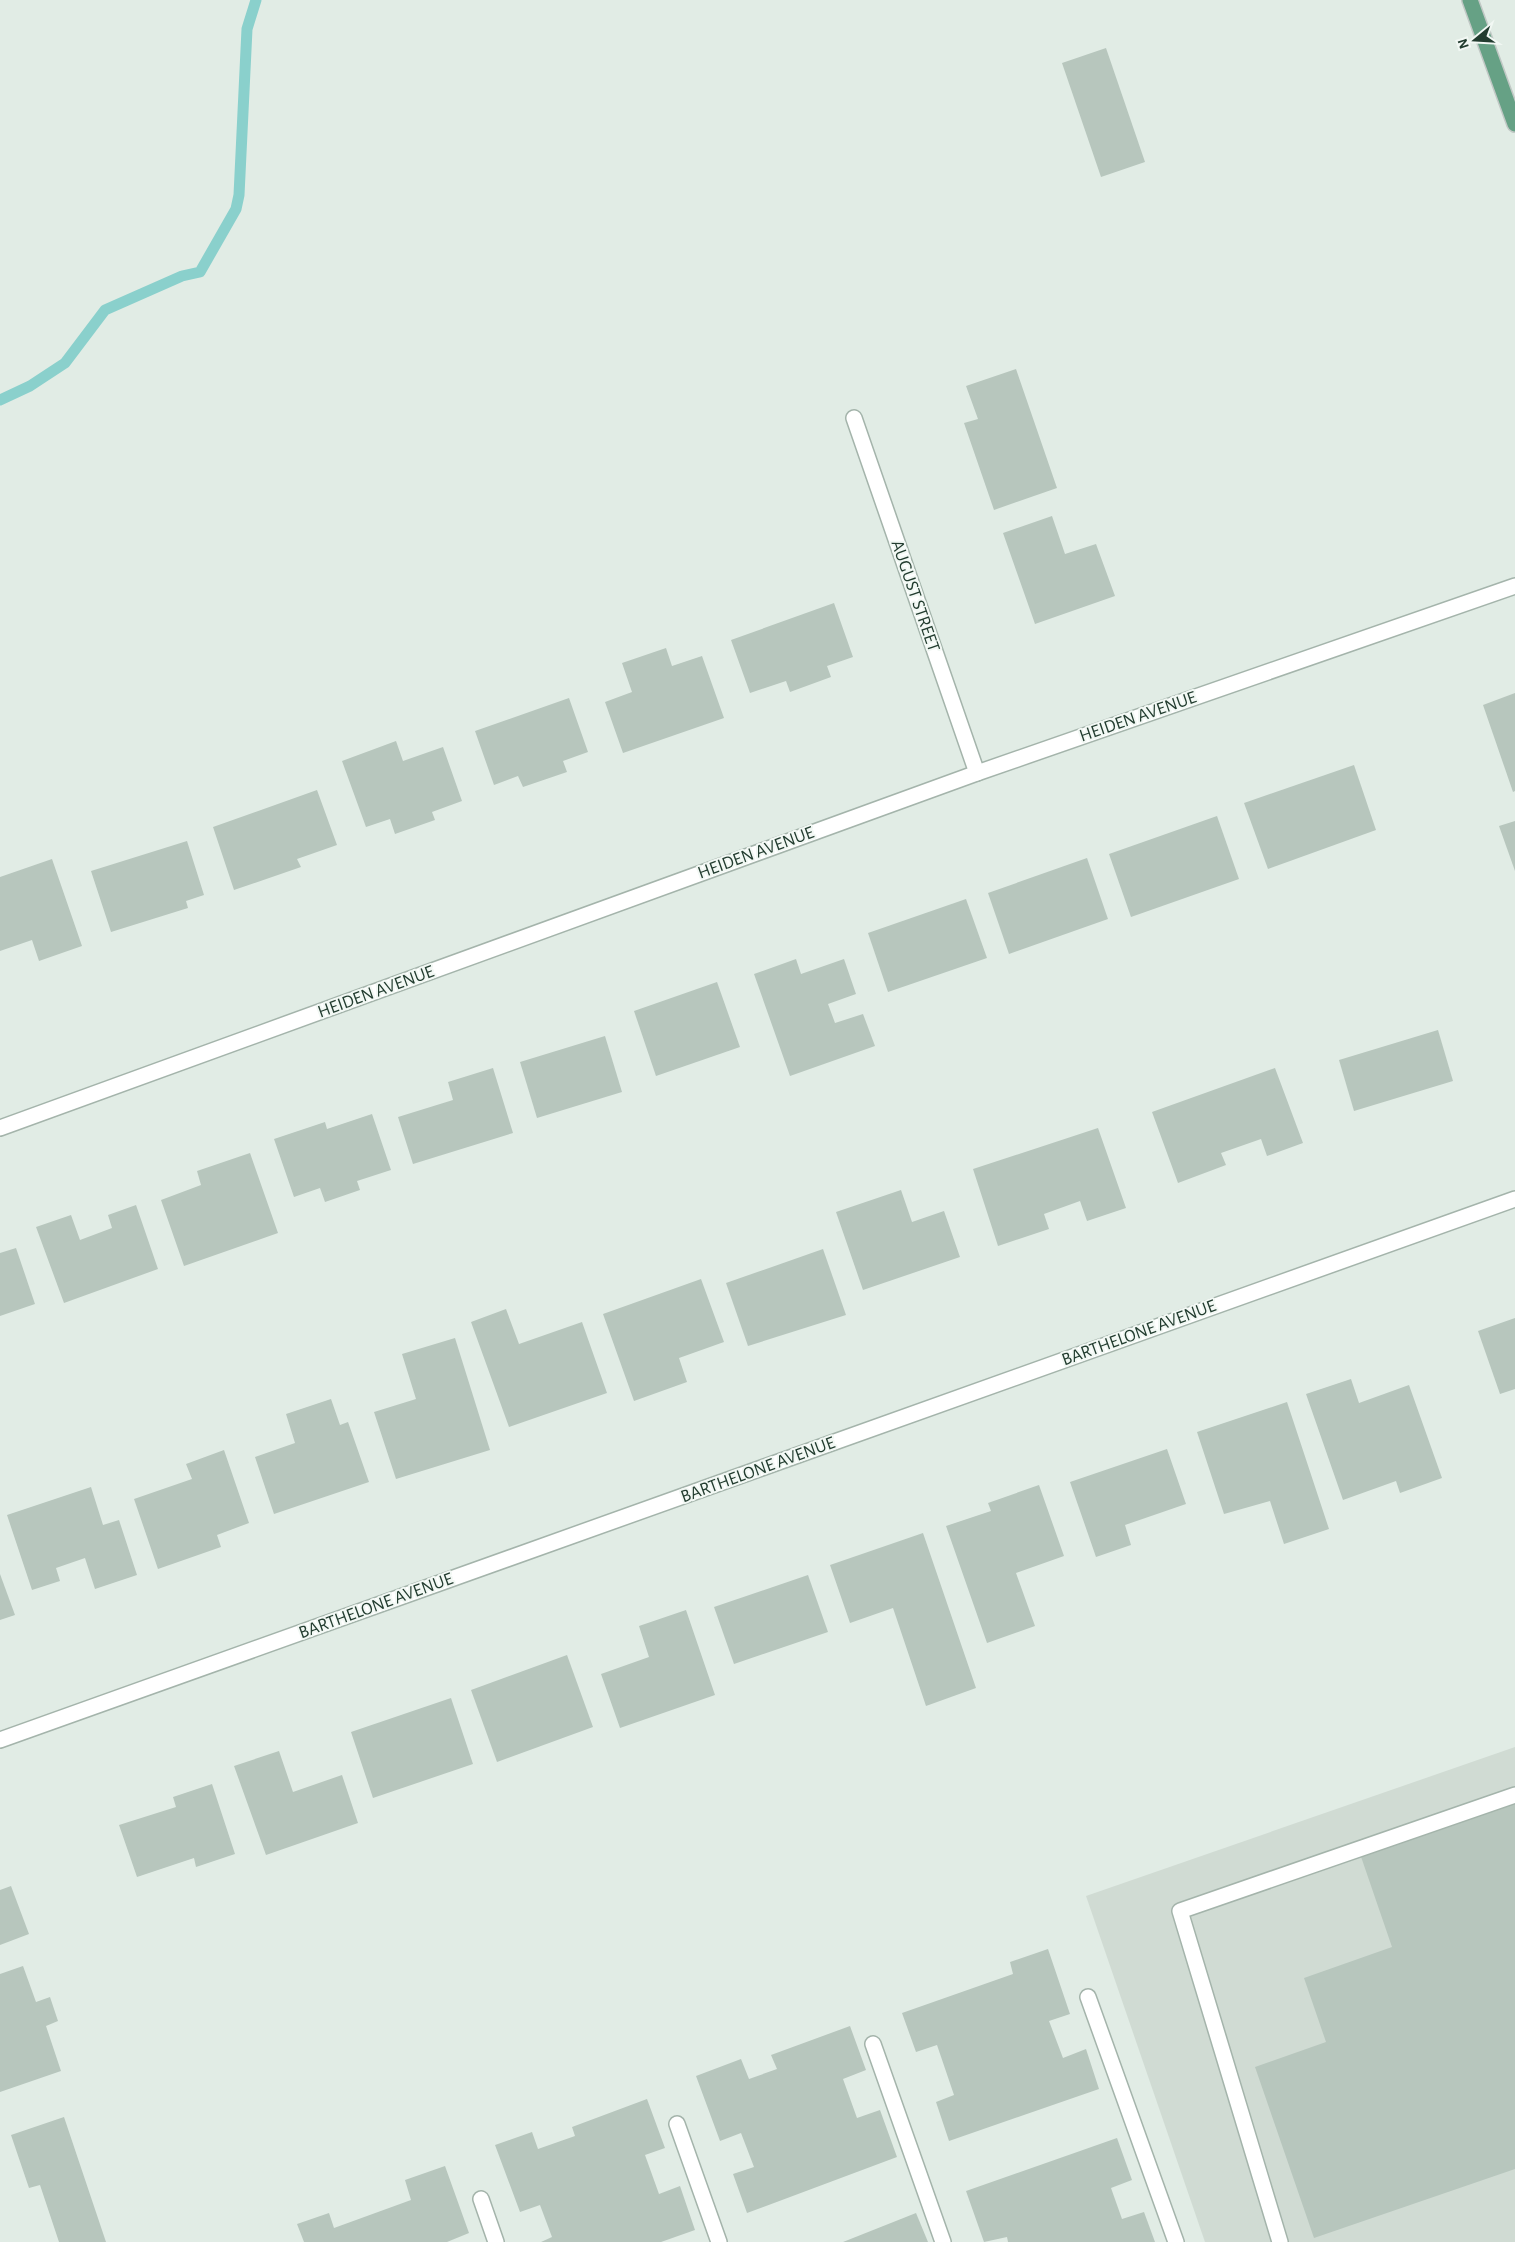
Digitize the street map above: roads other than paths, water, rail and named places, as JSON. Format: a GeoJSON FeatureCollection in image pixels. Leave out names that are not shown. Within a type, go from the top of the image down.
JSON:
{"type":"FeatureCollection","features":[{"type":"Feature","properties":{"kind":"main road"},"geometry":{"type":"LineString","coordinates":[[1470,0],[1515,124]]}},
{"type":"Feature","properties":{"kind":"street","name":"AUGUST STREET"},"geometry":{"type":"LineString","coordinates":[[854,418],[977,773]]}},
{"type":"Feature","properties":{"kind":"street","name":"HEIDEN AVENUE"},"geometry":{"type":"LineString","coordinates":[[0,1128],[977,773],[1515,586]]}},
{"type":"Feature","properties":{"kind":"street","name":"BARTHELONE AVENUE"},"geometry":{"type":"LineString","coordinates":[[0,1740],[1515,1199]]}},
{"type":"Feature","properties":{"kind":"street"},"geometry":{"type":"LineString","coordinates":[[1280,2242],[1180,1911],[1515,1795]]}},
{"type":"Feature","properties":{"kind":"street"},"geometry":{"type":"LineString","coordinates":[[1088,1997],[1176,2242]]}},
{"type":"Feature","properties":{"kind":"street"},"geometry":{"type":"LineString","coordinates":[[872,2044],[943,2242]]}},
{"type":"Feature","properties":{"kind":"street"},"geometry":{"type":"LineString","coordinates":[[677,2124],[719,2242]]}},
{"type":"Feature","properties":{"kind":"street"},"geometry":{"type":"LineString","coordinates":[[481,2200],[496,2242]]}},
{"type":"Feature","properties":{"kind":"waterway"},"geometry":{"type":"LineString","coordinates":[[0,400],[30,386],[65,363],[105,310],[182,276],[200,272],[236,209],[239,195],[247,29],[256,0]]}}]}
